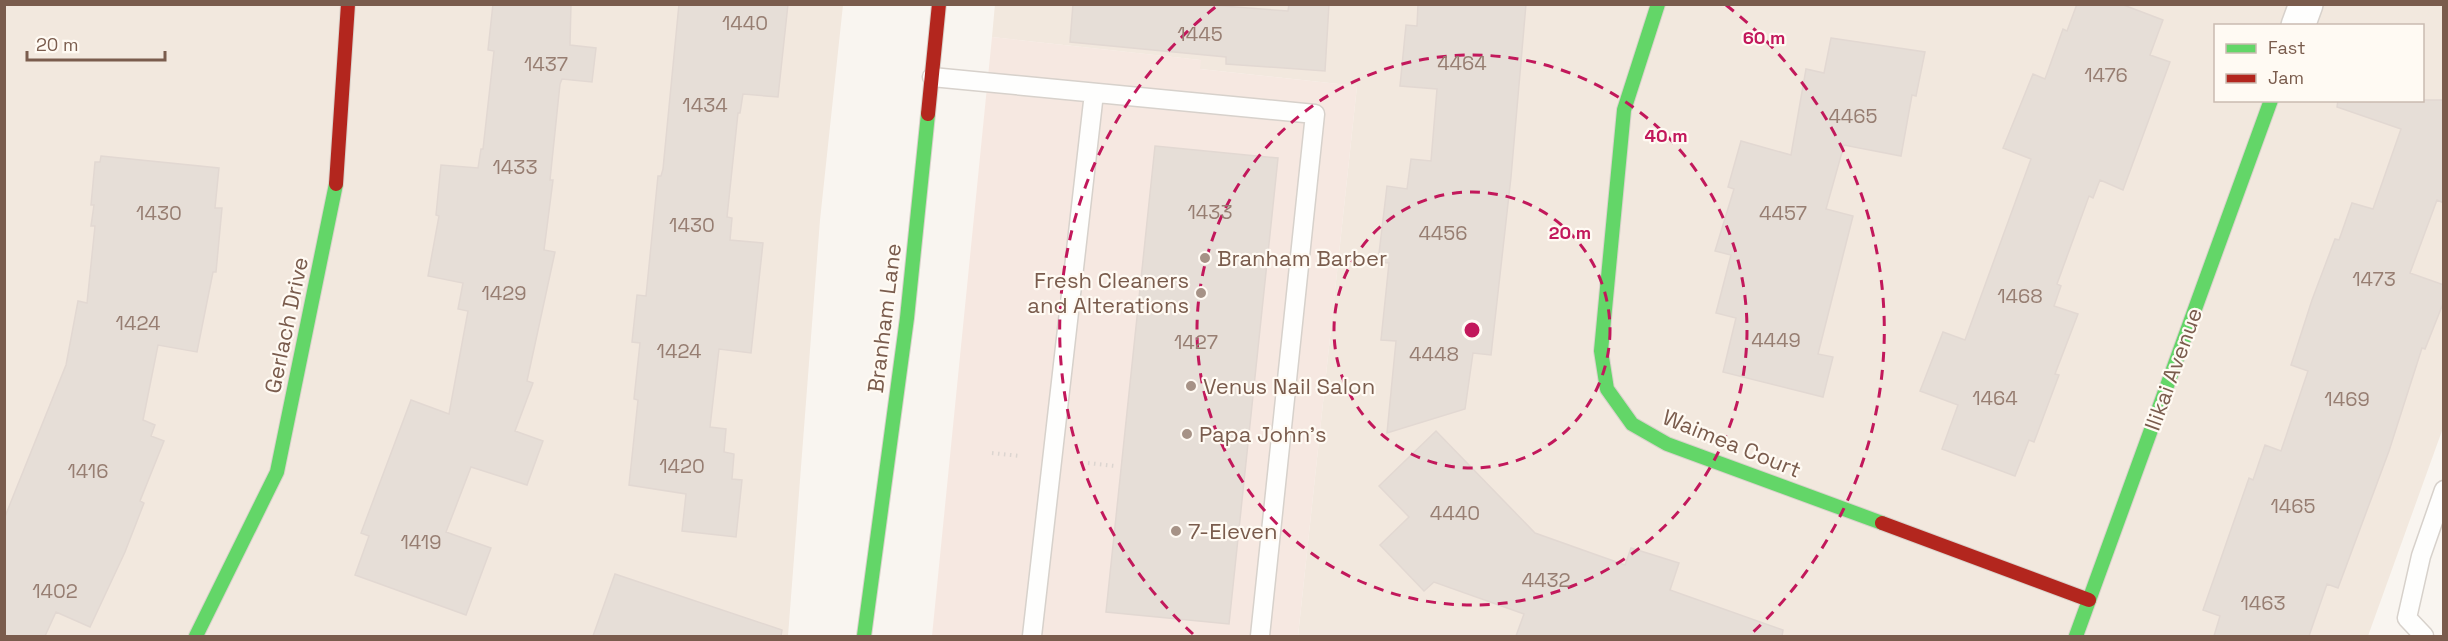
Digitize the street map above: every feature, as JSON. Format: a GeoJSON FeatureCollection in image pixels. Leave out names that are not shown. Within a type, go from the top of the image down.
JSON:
{"type":"FeatureCollection","features":[{"type":"Feature","properties":{"kind":"street","name":"Gerlach Drive"},"geometry":{"type":"LineString","coordinates":[[196,636],[277,472],[338,174],[348,4]]}},
{"type":"Feature","properties":{"kind":"street","name":"Branham Lane"},"geometry":{"type":"LineString","coordinates":[[864,636],[907,318],[939,4]]}},
{"type":"Feature","properties":{"kind":"street","name":"Waimea Court"},"geometry":{"type":"LineString","coordinates":[[1658,4],[1624,110],[1601,351],[1607,389],[1632,424],[1667,444],[2089,600]]}},
{"type":"Feature","properties":{"kind":"street"},"geometry":{"type":"LineString","coordinates":[[2299,24],[2306,4]]}},
{"type":"Feature","properties":{"kind":"street","name":"Ilikai Avenue"},"geometry":{"type":"LineString","coordinates":[[2076,636],[2270,102]]}},
{"type":"Feature","properties":{"kind":"lane"},"geometry":{"type":"LineString","coordinates":[[932,77],[1316,114],[1260,636]]}},
{"type":"Feature","properties":{"kind":"lane"},"geometry":{"type":"LineString","coordinates":[[1032,636],[1094,93]]}},
{"type":"Feature","properties":{"kind":"lane"},"geometry":{"type":"LineString","coordinates":[[2424,636],[2407,618],[2421,555],[2444,490]]}},
{"type":"Feature","properties":{"kind":"path"},"geometry":{"type":"LineString","coordinates":[[992,453],[1026,457]]}},
{"type":"Feature","properties":{"kind":"path"},"geometry":{"type":"LineString","coordinates":[[1088,463],[1115,466]]}},
{"type":"Feature","properties":{"kind":"shaded area"},"geometry":{"type":"Polygon","coordinates":[[[995,4],[2443,5],[2443,428],[2368,636],[1298,636],[1357,86],[1200,69],[1200,60],[992,37],[995,4]]]}},
{"type":"Feature","properties":{"kind":"shaded area"},"geometry":{"type":"Polygon","coordinates":[[[4,5],[843,5],[820,220],[788,636],[5,636],[4,5]]]}},
{"type":"Feature","properties":{"kind":"shaded area"},"geometry":{"type":"Polygon","coordinates":[[[992,37],[1201,60],[1200,69],[1357,86],[1298,636],[932,636],[992,37]]]}},
{"type":"Feature","properties":{"kind":"building"},"geometry":{"type":"Polygon","coordinates":[[[493,4],[571,4],[570,45],[596,48],[592,82],[562,79],[560,84],[550,180],[553,180],[544,250],[555,252],[527,381],[533,383],[515,431],[543,441],[527,485],[471,467],[446,532],[491,548],[466,615],[355,575],[369,536],[361,533],[411,400],[449,414],[468,311],[458,309],[463,283],[428,276],[439,216],[436,215],[441,165],[478,168],[481,149],[483,149],[494,51],[488,50],[493,4]]]}},
{"type":"Feature","properties":{"kind":"building"},"geometry":{"type":"Polygon","coordinates":[[[679,4],[788,4],[778,97],[743,94],[740,113],[738,113],[727,217],[732,218],[730,240],[763,243],[751,353],[719,349],[710,427],[726,429],[724,452],[734,454],[732,479],[742,480],[736,537],[682,531],[686,494],[629,485],[638,400],[634,399],[640,343],[632,342],[637,295],[646,296],[658,176],[661,176],[663,169],[679,4]]]}},
{"type":"Feature","properties":{"kind":"building"},"geometry":{"type":"Polygon","coordinates":[[[1073,4],[1196,4],[1288,11],[1289,4],[1329,4],[1325,71],[1226,64],[1226,57],[1070,42],[1073,4]]]}},
{"type":"Feature","properties":{"kind":"building"},"geometry":{"type":"Polygon","coordinates":[[[1418,4],[1526,4],[1511,177],[1491,355],[1473,353],[1465,409],[1387,433],[1396,341],[1381,340],[1389,263],[1378,262],[1387,186],[1407,189],[1411,159],[1431,161],[1437,89],[1400,86],[1406,25],[1417,26],[1418,4]]]}},
{"type":"Feature","properties":{"kind":"building"},"geometry":{"type":"Polygon","coordinates":[[[2077,4],[2121,4],[2163,20],[2150,55],[2170,62],[2123,190],[2100,180],[2093,198],[2089,196],[2057,284],[2061,286],[2054,306],[2078,314],[2055,374],[2059,375],[2034,442],[2029,440],[2015,476],[1942,449],[1958,405],[1920,391],[1943,332],[1965,340],[2031,159],[2003,148],[2033,74],[2045,79],[2063,29],[2067,31],[2077,4]]]}},
{"type":"Feature","properties":{"kind":"building"},"geometry":{"type":"Polygon","coordinates":[[[1831,38],[1925,52],[1916,96],[1912,95],[1901,156],[1844,145],[1826,209],[1853,216],[1818,354],[1833,357],[1823,397],[1723,372],[1736,318],[1716,313],[1731,255],[1715,251],[1734,189],[1728,187],[1741,141],[1791,155],[1806,69],[1824,73],[1831,38]]]}},
{"type":"Feature","properties":{"kind":"building"},"geometry":{"type":"Polygon","coordinates":[[[2444,100],[2444,203],[2437,200],[2410,273],[2444,285],[2444,301],[2425,349],[2422,348],[2389,451],[2338,588],[2327,584],[2309,636],[2214,636],[2220,616],[2203,610],[2249,478],[2253,480],[2265,445],[2281,451],[2308,371],[2291,365],[2312,300],[2335,239],[2339,240],[2352,203],[2373,209],[2401,129],[2337,107],[2338,102],[2444,100]]]}},
{"type":"Feature","properties":{"kind":"building"},"geometry":{"type":"Polygon","coordinates":[[[1155,146],[1278,158],[1229,624],[1106,612],[1155,146]]]}},
{"type":"Feature","properties":{"kind":"building"},"geometry":{"type":"Polygon","coordinates":[[[101,156],[219,168],[215,208],[222,208],[216,272],[213,272],[197,352],[158,345],[143,420],[155,425],[151,436],[164,441],[140,501],[144,503],[125,552],[90,627],[56,612],[45,636],[4,636],[4,519],[66,365],[78,301],[87,303],[95,226],[91,226],[94,205],[91,205],[95,162],[100,162],[101,156]]]}},
{"type":"Feature","properties":{"kind":"building"},"geometry":{"type":"Polygon","coordinates":[[[1436,431],[1535,533],[1625,565],[1631,548],[1679,563],[1670,590],[1783,630],[1782,636],[1516,636],[1524,614],[1434,582],[1424,591],[1380,545],[1409,517],[1379,486],[1436,431]]]}},
{"type":"Feature","properties":{"kind":"building"},"geometry":{"type":"Polygon","coordinates":[[[615,574],[782,630],[781,636],[593,636],[615,574]]]}},
{"type":"Feature","properties":{"kind":"traffic: fast"},"geometry":{"type":"LineString","coordinates":[[1658,4],[1624,110],[1601,351],[1607,389],[1632,424],[1667,444],[1882,523]]}},
{"type":"Feature","properties":{"kind":"traffic: fast"},"geometry":{"type":"LineString","coordinates":[[2076,636],[2270,102]]}},
{"type":"Feature","properties":{"kind":"traffic: fast"},"geometry":{"type":"LineString","coordinates":[[864,636],[907,318],[928,114]]}},
{"type":"Feature","properties":{"kind":"traffic: fast"},"geometry":{"type":"LineString","coordinates":[[196,636],[277,472],[336,184]]}},
{"type":"Feature","properties":{"kind":"traffic: jam"},"geometry":{"type":"LineString","coordinates":[[336,184],[348,4]]}},
{"type":"Feature","properties":{"kind":"traffic: jam"},"geometry":{"type":"LineString","coordinates":[[928,114],[939,4]]}},
{"type":"Feature","properties":{"kind":"traffic: jam"},"geometry":{"type":"LineString","coordinates":[[1882,523],[2089,600]]}},
{"type":"Feature","properties":{"kind":"place","name":"Branham Barber"},"geometry":{"type":"Point","coordinates":[1205,258]}},
{"type":"Feature","properties":{"kind":"place","name":"Fresh Cleaners and Alterations"},"geometry":{"type":"Point","coordinates":[1201,293]}},
{"type":"Feature","properties":{"kind":"place","name":"Venus Nail Salon"},"geometry":{"type":"Point","coordinates":[1191,386]}},
{"type":"Feature","properties":{"kind":"place","name":"Papa John's"},"geometry":{"type":"Point","coordinates":[1187,434]}},
{"type":"Feature","properties":{"kind":"place","name":"7-Eleven"},"geometry":{"type":"Point","coordinates":[1176,531]}}]}
